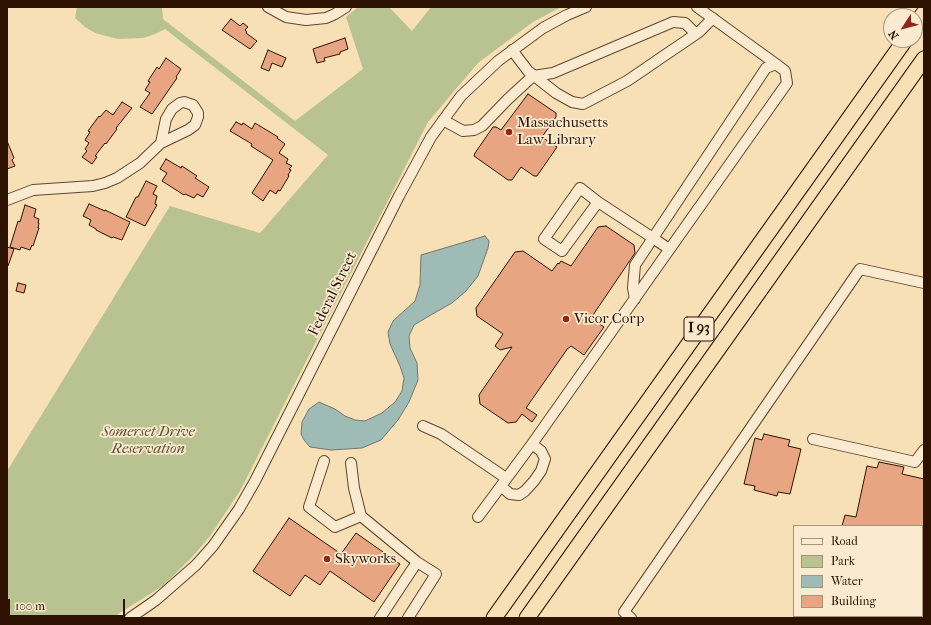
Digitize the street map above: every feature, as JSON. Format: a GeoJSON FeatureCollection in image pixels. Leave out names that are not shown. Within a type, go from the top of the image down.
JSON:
{"type":"FeatureCollection","features":[{"type":"Feature","properties":{"kind":"highway","name":"I 93"},"geometry":{"type":"LineString","coordinates":[[494,618],[899,48]]}},
{"type":"Feature","properties":{"kind":"highway","name":"I 93"},"geometry":{"type":"LineString","coordinates":[[527,618],[924,59]]}},
{"type":"Feature","properties":{"kind":"street"},"geometry":{"type":"LineString","coordinates":[[268,7],[286,17],[306,20],[326,18],[346,7]]}},
{"type":"Feature","properties":{"kind":"street","name":"Federal Street"},"geometry":{"type":"LineString","coordinates":[[130,618],[166,592],[196,565],[213,546],[239,509],[255,481],[399,196],[431,138],[443,120],[461,96],[480,77],[512,50],[543,28],[586,7]]}},
{"type":"Feature","properties":{"kind":"street"},"geometry":{"type":"LineString","coordinates":[[478,517],[532,444],[786,84],[785,71],[697,7]]}},
{"type":"Feature","properties":{"kind":"street"},"geometry":{"type":"LineString","coordinates":[[512,50],[528,71],[556,93],[572,102],[583,104],[626,81],[696,34],[713,18]]}},
{"type":"Feature","properties":{"kind":"street"},"geometry":{"type":"LineString","coordinates":[[443,120],[463,131],[474,130],[482,126],[508,99],[534,76],[552,73],[673,22],[685,23],[696,34]]}},
{"type":"Feature","properties":{"kind":"street"},"geometry":{"type":"LineString","coordinates":[[634,299],[633,288],[635,265],[766,68],[776,64]]}},
{"type":"Feature","properties":{"kind":"street"},"geometry":{"type":"LineString","coordinates":[[7,200],[33,190],[93,186],[111,181],[134,168],[161,143]]}},
{"type":"Feature","properties":{"kind":"street"},"geometry":{"type":"LineString","coordinates":[[598,202],[562,251],[544,239],[580,188],[598,202],[669,249]]}},
{"type":"Feature","properties":{"kind":"street"},"geometry":{"type":"LineString","coordinates":[[631,618],[624,612],[860,269],[924,283]]}},
{"type":"Feature","properties":{"kind":"street"},"geometry":{"type":"LineString","coordinates":[[423,426],[441,434],[504,482],[510,494],[519,495],[525,491],[541,470],[545,459],[541,451],[532,444]]}},
{"type":"Feature","properties":{"kind":"street"},"geometry":{"type":"LineString","coordinates":[[813,439],[915,462],[924,450]]}},
{"type":"Feature","properties":{"kind":"street"},"geometry":{"type":"LineString","coordinates":[[324,461],[309,507],[335,527],[361,516]]}},
{"type":"Feature","properties":{"kind":"street"},"geometry":{"type":"LineString","coordinates":[[351,463],[354,488],[361,516],[417,562],[436,574],[408,618]]}},
{"type":"Feature","properties":{"kind":"street"},"geometry":{"type":"LineString","coordinates":[[380,618],[417,562]]}},
{"type":"Feature","properties":{"kind":"green space","name":"Somerset Drive Reservation"},"geometry":{"type":"Polygon","coordinates":[[[77,7],[162,7],[163,19],[295,121],[363,69],[346,17],[358,7],[389,7],[412,31],[431,7],[561,7],[533,22],[478,63],[428,122],[240,491],[210,536],[194,555],[164,585],[112,618],[7,618],[7,471],[170,206],[260,233],[328,155],[165,29],[143,38],[118,39],[106,36],[95,33],[75,18],[77,7]]]}},
{"type":"Feature","properties":{"kind":"water"},"geometry":{"type":"Polygon","coordinates":[[[485,236],[489,241],[488,248],[478,276],[466,291],[452,303],[414,325],[409,336],[410,348],[417,363],[418,380],[409,402],[398,420],[381,440],[362,448],[331,450],[310,447],[301,434],[302,422],[309,409],[319,402],[335,409],[345,416],[355,420],[365,421],[382,413],[395,402],[402,391],[404,378],[390,344],[388,332],[393,321],[415,301],[420,285],[421,255],[485,236]]]}},
{"type":"Feature","properties":{"kind":"building"},"geometry":{"type":"Polygon","coordinates":[[[231,19],[240,26],[243,23],[248,27],[245,30],[247,32],[246,33],[257,41],[250,49],[222,30],[231,19]]]}},
{"type":"Feature","properties":{"kind":"building"},"geometry":{"type":"Polygon","coordinates":[[[345,38],[348,49],[340,52],[340,54],[324,58],[325,61],[317,63],[313,49],[345,38]]]}},
{"type":"Feature","properties":{"kind":"building"},"geometry":{"type":"Polygon","coordinates":[[[268,50],[286,58],[282,67],[272,63],[269,71],[261,68],[268,50]]]}},
{"type":"Feature","properties":{"kind":"building"},"geometry":{"type":"Polygon","coordinates":[[[166,58],[181,69],[176,77],[177,78],[152,114],[140,107],[150,93],[145,90],[150,82],[148,81],[157,67],[159,69],[166,58]]]}},
{"type":"Feature","properties":{"kind":"building"},"geometry":{"type":"Polygon","coordinates":[[[528,94],[556,113],[556,117],[542,137],[557,147],[537,176],[534,176],[521,167],[512,180],[508,180],[474,156],[493,127],[501,130],[528,94]]]}},
{"type":"Feature","properties":{"kind":"building"},"geometry":{"type":"Polygon","coordinates":[[[122,102],[132,108],[116,128],[117,129],[106,144],[105,143],[95,156],[97,157],[92,164],[82,157],[87,151],[85,149],[89,143],[85,140],[90,132],[88,131],[99,116],[100,117],[106,110],[113,115],[122,102]]]}},
{"type":"Feature","properties":{"kind":"building"},"geometry":{"type":"Polygon","coordinates":[[[236,122],[242,125],[243,123],[252,129],[255,123],[278,137],[277,138],[285,144],[279,153],[288,159],[286,163],[292,166],[289,169],[291,170],[288,175],[289,176],[280,191],[278,190],[276,194],[270,190],[263,201],[252,193],[273,160],[251,146],[252,144],[230,131],[236,122]]]}},
{"type":"Feature","properties":{"kind":"building"},"geometry":{"type":"Polygon","coordinates":[[[7,141],[14,158],[12,160],[15,166],[7,169],[7,141]]]}},
{"type":"Feature","properties":{"kind":"building"},"geometry":{"type":"Polygon","coordinates":[[[166,159],[181,168],[182,166],[197,176],[195,178],[209,187],[203,197],[197,194],[194,198],[185,194],[184,195],[162,181],[167,173],[160,169],[166,159]]]}},
{"type":"Feature","properties":{"kind":"building"},"geometry":{"type":"Polygon","coordinates":[[[146,181],[157,186],[153,194],[157,196],[155,204],[157,205],[145,226],[126,217],[146,181]]]}},
{"type":"Feature","properties":{"kind":"building"},"geometry":{"type":"Polygon","coordinates":[[[89,204],[130,222],[122,240],[112,238],[89,225],[91,220],[83,216],[89,204]]]}},
{"type":"Feature","properties":{"kind":"building"},"geometry":{"type":"Polygon","coordinates":[[[25,205],[36,209],[34,217],[39,219],[39,228],[33,246],[32,245],[30,250],[21,247],[20,250],[10,247],[18,221],[20,222],[25,205]]]}},
{"type":"Feature","properties":{"kind":"building"},"geometry":{"type":"Polygon","coordinates":[[[606,226],[634,245],[635,253],[591,318],[604,327],[584,355],[571,346],[568,348],[526,408],[537,415],[532,422],[522,414],[516,422],[508,423],[480,404],[479,395],[512,347],[500,350],[495,346],[503,334],[477,316],[476,308],[515,252],[523,251],[552,271],[561,261],[571,266],[598,227],[606,226]]]}},
{"type":"Feature","properties":{"kind":"building"},"geometry":{"type":"Polygon","coordinates":[[[7,247],[14,249],[8,266],[7,266],[7,247]]]}},
{"type":"Feature","properties":{"kind":"building"},"geometry":{"type":"Polygon","coordinates":[[[18,283],[26,285],[24,293],[16,291],[18,283]]]}},
{"type":"Feature","properties":{"kind":"building"},"geometry":{"type":"Polygon","coordinates":[[[764,434],[790,440],[788,446],[801,449],[790,494],[778,492],[777,496],[754,490],[755,486],[744,484],[755,438],[762,440],[764,434]]]}},
{"type":"Feature","properties":{"kind":"building"},"geometry":{"type":"Polygon","coordinates":[[[879,462],[904,467],[902,474],[924,479],[924,526],[842,525],[845,515],[856,517],[867,466],[877,468],[879,462]]]}},
{"type":"Feature","properties":{"kind":"building","name":"Skyworks"},"geometry":{"type":"Polygon","coordinates":[[[289,518],[341,554],[356,533],[400,564],[374,602],[330,571],[320,585],[305,575],[290,596],[253,571],[289,518]]]}},
{"type":"Feature","properties":{"kind":"place","name":"Massachusetts Law Library"},"geometry":{"type":"Point","coordinates":[509,132]}},
{"type":"Feature","properties":{"kind":"place","name":"Vicor Corp"},"geometry":{"type":"Point","coordinates":[566,319]}},
{"type":"Feature","properties":{"kind":"place","name":"Skyworks"},"geometry":{"type":"Point","coordinates":[327,559]}}]}
